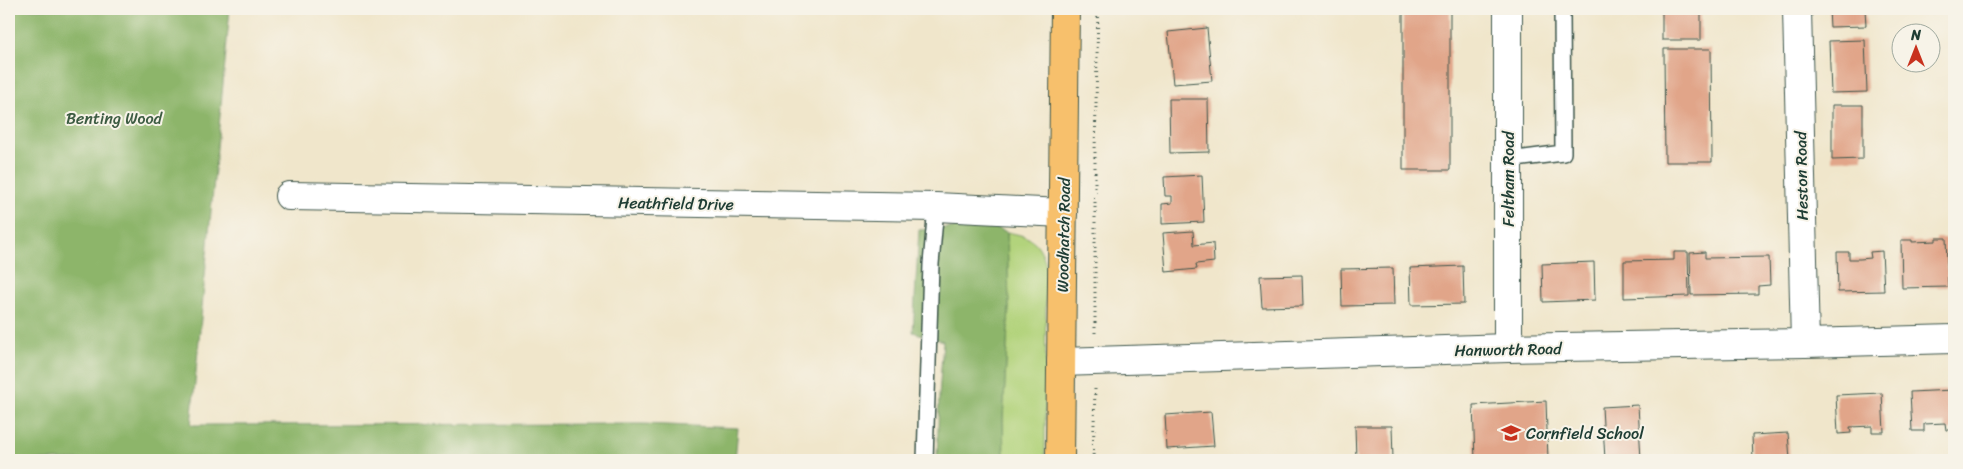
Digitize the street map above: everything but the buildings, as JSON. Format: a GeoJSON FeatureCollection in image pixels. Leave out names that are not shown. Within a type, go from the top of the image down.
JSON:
{"type":"FeatureCollection","features":[{"type":"Feature","properties":{"kind":"main road","name":"Woodhatch Road"},"geometry":{"type":"LineString","coordinates":[[1060,460],[1065,9]]}},
{"type":"Feature","properties":{"kind":"street","name":"Feltham Road"},"geometry":{"type":"LineString","coordinates":[[1508,9],[1508,348]]}},
{"type":"Feature","properties":{"kind":"street","name":"Heston Road"},"geometry":{"type":"LineString","coordinates":[[1797,9],[1804,343]]}},
{"type":"Feature","properties":{"kind":"street","name":"Heathfield Drive"},"geometry":{"type":"LineString","coordinates":[[289,196],[936,207],[1063,213]]}},
{"type":"Feature","properties":{"kind":"street","name":"Hanworth Road"},"geometry":{"type":"LineString","coordinates":[[1061,362],[1508,348],[1954,339]]}},
{"type":"Feature","properties":{"kind":"lane"},"geometry":{"type":"LineString","coordinates":[[1508,160],[1563,153],[1562,9]]}},
{"type":"Feature","properties":{"kind":"lane"},"geometry":{"type":"LineString","coordinates":[[925,460],[931,264],[936,207]]}},
{"type":"Feature","properties":{"kind":"path"},"geometry":{"type":"LineString","coordinates":[[1093,460],[1098,9]]}},
{"type":"Feature","properties":{"kind":"green space","name":"Benting Wood"},"geometry":{"type":"Polygon","coordinates":[[[9,9],[230,9],[191,425],[643,424],[738,428],[735,460],[9,460],[9,9]]]}},
{"type":"Feature","properties":{"kind":"green space"},"geometry":{"type":"Polygon","coordinates":[[[989,225],[1007,232],[1009,307],[1003,420],[1004,460],[937,460],[943,341],[913,332],[919,230],[989,225]]]}},
{"type":"Feature","properties":{"kind":"green space"},"geometry":{"type":"Polygon","coordinates":[[[1007,232],[1032,240],[1040,249],[1046,264],[1045,460],[1004,460],[1003,420],[1009,307],[1007,232]]]}},
{"type":"Feature","properties":{"kind":"place","name":"Cornfield School"},"geometry":{"type":"Point","coordinates":[1511,433]}}]}
